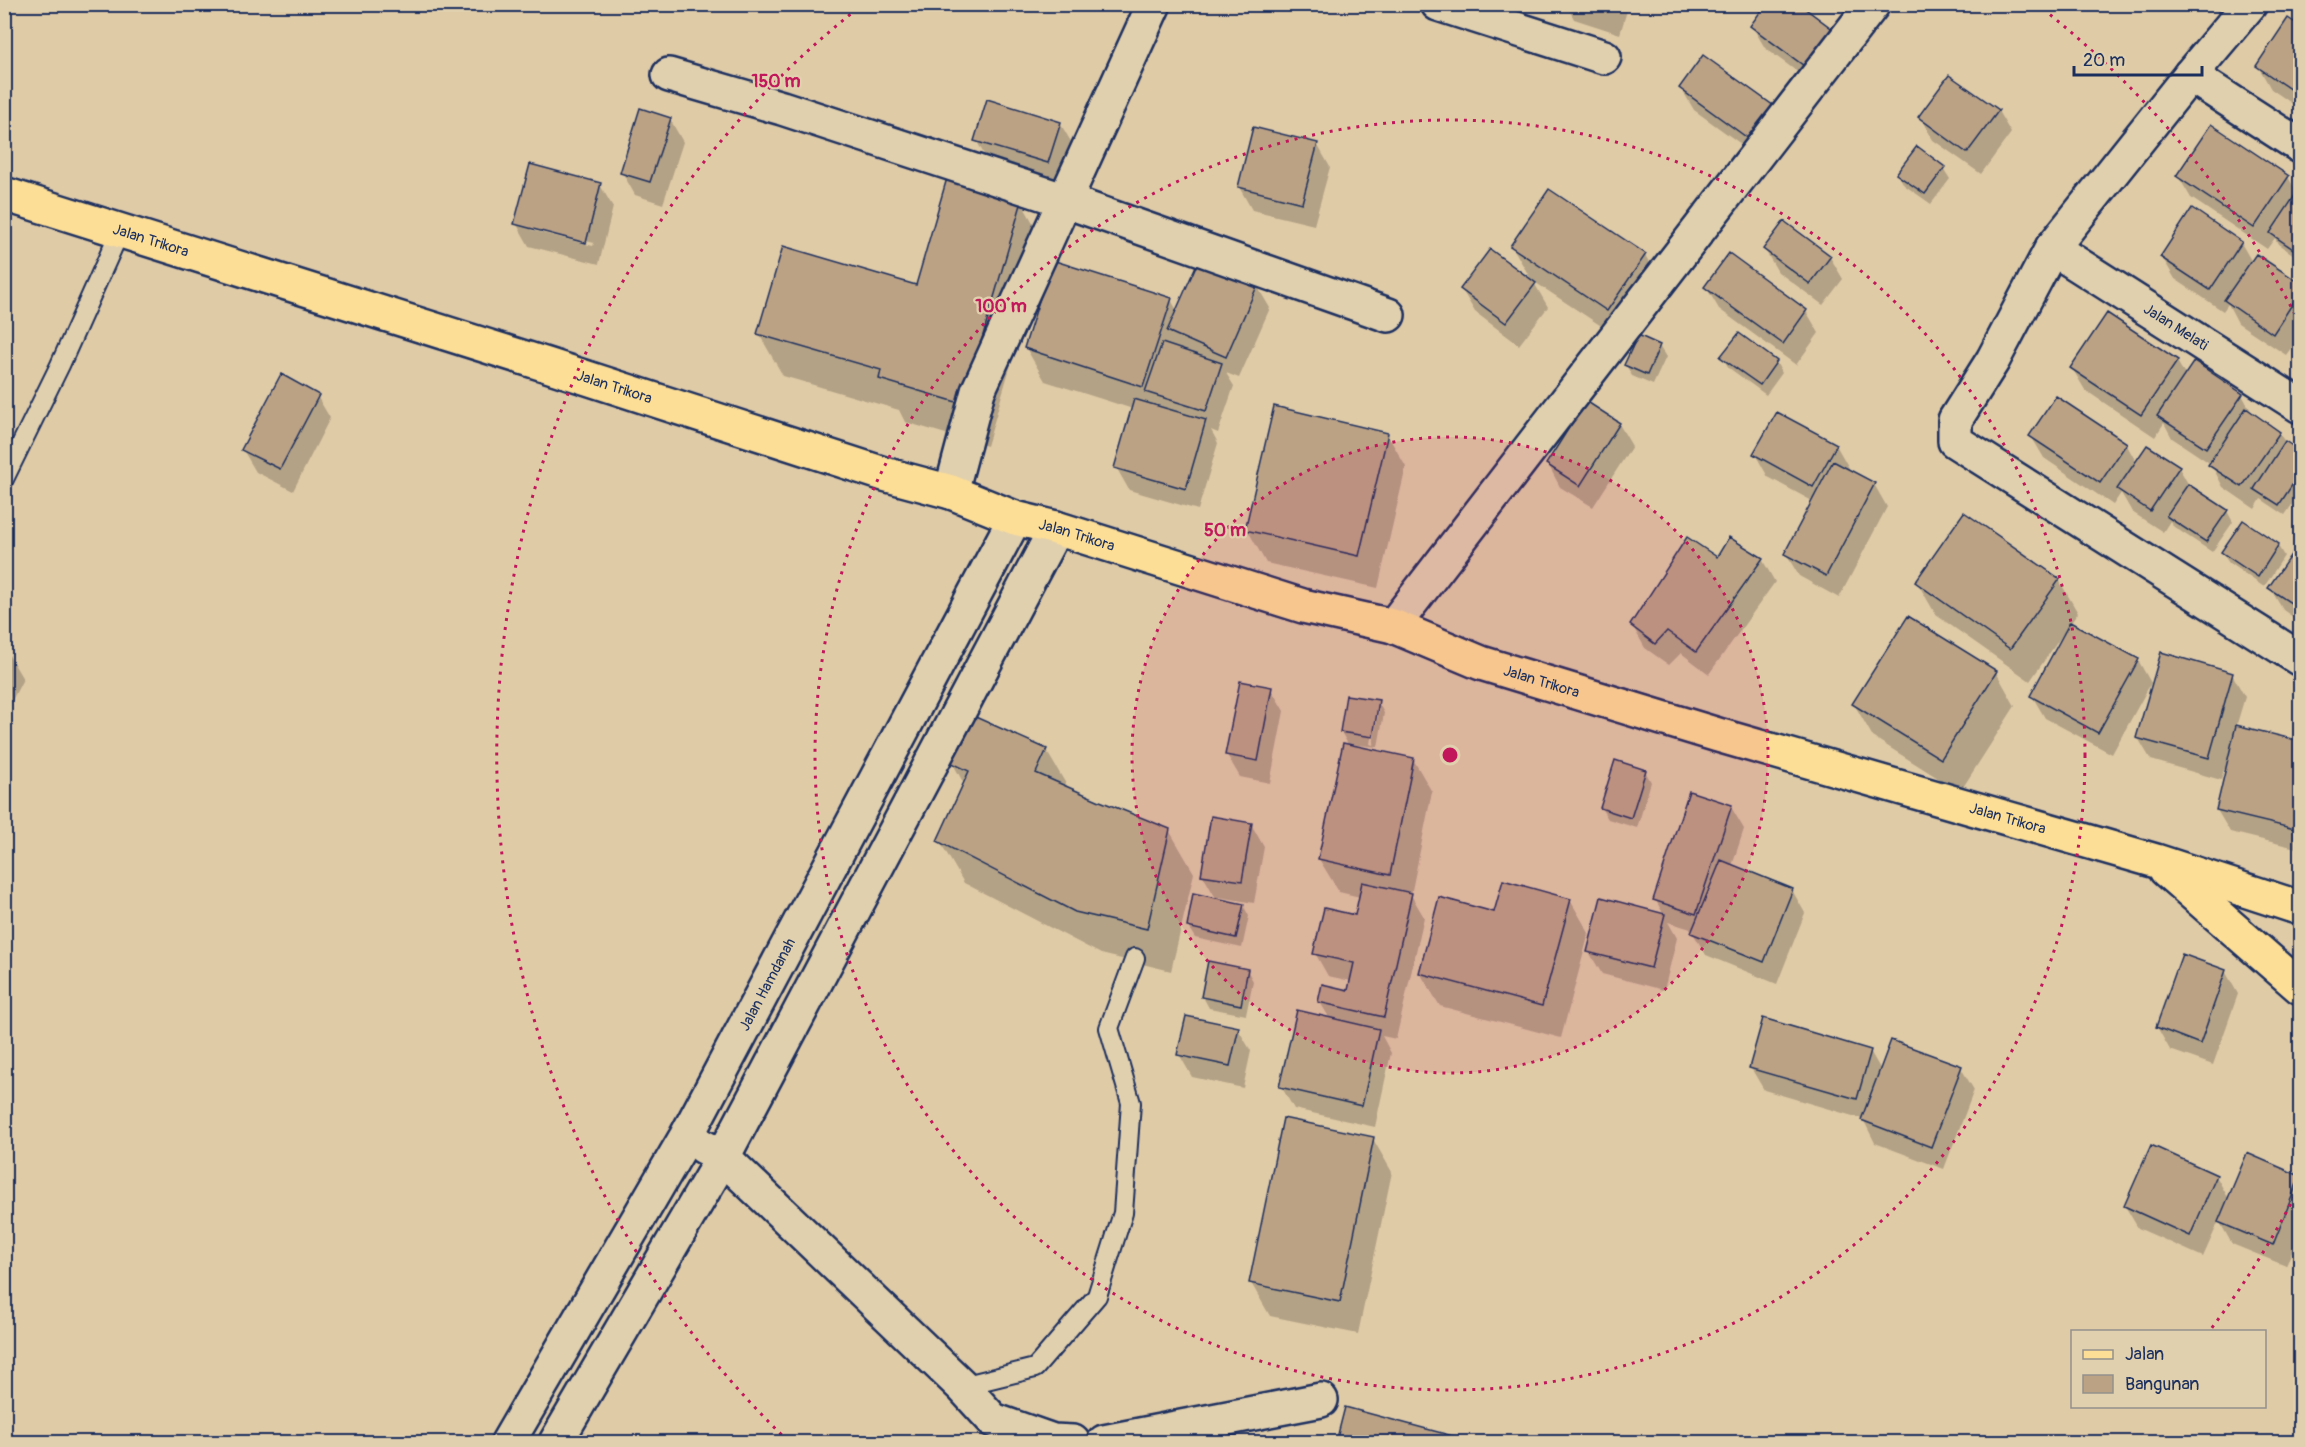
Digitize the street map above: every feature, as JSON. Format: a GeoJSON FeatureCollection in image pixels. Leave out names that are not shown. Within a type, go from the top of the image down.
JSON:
{"type":"FeatureCollection","features":[{"type":"Feature","properties":{"kind":"main road","name":"Jalan Trikora"},"geometry":{"type":"LineString","coordinates":[[4,194],[884,474],[951,492],[1015,518],[1056,528],[1303,606],[1393,626],[1481,663],[1718,735],[2156,861],[2301,908]]}},
{"type":"Feature","properties":{"kind":"main road","name":"Jalan Trikora"},"geometry":{"type":"LineString","coordinates":[[2156,861],[2301,987]]}},
{"type":"Feature","properties":{"kind":"street"},"geometry":{"type":"LineString","coordinates":[[951,492],[978,391],[1154,4]]}},
{"type":"Feature","properties":{"kind":"street"},"geometry":{"type":"LineString","coordinates":[[1438,4],[1604,57]]}},
{"type":"Feature","properties":{"kind":"street"},"geometry":{"type":"LineString","coordinates":[[1393,626],[1873,4]]}},
{"type":"Feature","properties":{"kind":"street"},"geometry":{"type":"LineString","coordinates":[[2250,4],[2190,75],[2052,248],[1993,360],[1955,420],[1955,441],[2301,659]]}},
{"type":"Feature","properties":{"kind":"street"},"geometry":{"type":"LineString","coordinates":[[669,75],[782,108],[1066,201],[1388,315]]}},
{"type":"Feature","properties":{"kind":"street"},"geometry":{"type":"LineString","coordinates":[[2190,75],[2301,146]]}},
{"type":"Feature","properties":{"kind":"street","name":"Jalan Melati"},"geometry":{"type":"LineString","coordinates":[[2052,248],[2301,406]]}},
{"type":"Feature","properties":{"kind":"street","name":"Jalan Hamdanah"},"geometry":{"type":"LineString","coordinates":[[508,1443],[686,1137],[1015,518]]}},
{"type":"Feature","properties":{"kind":"street"},"geometry":{"type":"LineString","coordinates":[[556,1443],[723,1157],[1056,528]]}},
{"type":"Feature","properties":{"kind":"street"},"geometry":{"type":"LineString","coordinates":[[686,1137],[723,1157],[962,1386],[996,1431],[1073,1443]]}},
{"type":"Feature","properties":{"kind":"street"},"geometry":{"type":"LineString","coordinates":[[1104,1443],[1321,1400]]}},
{"type":"Feature","properties":{"kind":"lane"},"geometry":{"type":"LineString","coordinates":[[4,478],[60,365],[120,231]]}},
{"type":"Feature","properties":{"kind":"lane"},"geometry":{"type":"LineString","coordinates":[[962,1386],[1035,1368],[1097,1296],[1123,1213],[1131,1103],[1109,1028],[1135,958]]}},
{"type":"Feature","properties":{"kind":"building"},"geometry":{"type":"Polygon","coordinates":[[[1583,4],[1610,4],[1607,12],[1583,4]]]}},
{"type":"Feature","properties":{"kind":"building"},"geometry":{"type":"Polygon","coordinates":[[[1766,4],[1799,4],[1839,34],[1811,71],[1750,26],[1766,4]]]}},
{"type":"Feature","properties":{"kind":"building"},"geometry":{"type":"Polygon","coordinates":[[[2288,18],[2300,26],[2300,96],[2256,66],[2288,18]]]}},
{"type":"Feature","properties":{"kind":"building"},"geometry":{"type":"Polygon","coordinates":[[[1703,55],[1774,106],[1749,139],[1679,88],[1703,55]]]}},
{"type":"Feature","properties":{"kind":"building"},"geometry":{"type":"Polygon","coordinates":[[[1949,75],[1999,110],[1967,153],[1918,117],[1949,75]]]}},
{"type":"Feature","properties":{"kind":"building"},"geometry":{"type":"Polygon","coordinates":[[[987,99],[1061,122],[1048,163],[974,141],[987,99]]]}},
{"type":"Feature","properties":{"kind":"building"},"geometry":{"type":"Polygon","coordinates":[[[640,108],[671,118],[650,182],[620,173],[640,108]]]}},
{"type":"Feature","properties":{"kind":"building"},"geometry":{"type":"Polygon","coordinates":[[[2211,124],[2289,176],[2254,228],[2176,176],[2211,124]]]}},
{"type":"Feature","properties":{"kind":"building"},"geometry":{"type":"Polygon","coordinates":[[[1253,127],[1318,143],[1302,203],[1238,187],[1253,127]]]}},
{"type":"Feature","properties":{"kind":"building"},"geometry":{"type":"Polygon","coordinates":[[[1917,146],[1945,167],[1925,194],[1896,174],[1917,146]]]}},
{"type":"Feature","properties":{"kind":"building"},"geometry":{"type":"Polygon","coordinates":[[[530,164],[601,183],[586,243],[514,224],[530,164]]]}},
{"type":"Feature","properties":{"kind":"building"},"geometry":{"type":"Polygon","coordinates":[[[947,178],[1022,201],[963,404],[879,379],[881,370],[757,334],[783,246],[916,285],[947,178]]]}},
{"type":"Feature","properties":{"kind":"building"},"geometry":{"type":"Polygon","coordinates":[[[2300,188],[2300,245],[2296,251],[2270,233],[2300,188]]]}},
{"type":"Feature","properties":{"kind":"building"},"geometry":{"type":"Polygon","coordinates":[[[1549,189],[1646,254],[1607,311],[1510,246],[1549,189]]]}},
{"type":"Feature","properties":{"kind":"building"},"geometry":{"type":"Polygon","coordinates":[[[2192,208],[2242,242],[2210,290],[2160,257],[2192,208]]]}},
{"type":"Feature","properties":{"kind":"building"},"geometry":{"type":"Polygon","coordinates":[[[1784,221],[1831,256],[1810,284],[1763,249],[1784,221]]]}},
{"type":"Feature","properties":{"kind":"building"},"geometry":{"type":"Polygon","coordinates":[[[1490,249],[1536,283],[1506,323],[1460,289],[1490,249]]]}},
{"type":"Feature","properties":{"kind":"building"},"geometry":{"type":"Polygon","coordinates":[[[1729,253],[1807,310],[1783,344],[1704,287],[1729,253]]]}},
{"type":"Feature","properties":{"kind":"building"},"geometry":{"type":"Polygon","coordinates":[[[2256,254],[2300,283],[2300,292],[2273,334],[2224,300],[2256,254]]]}},
{"type":"Feature","properties":{"kind":"building"},"geometry":{"type":"Polygon","coordinates":[[[1199,259],[1258,284],[1226,357],[1167,331],[1199,259]]]}},
{"type":"Feature","properties":{"kind":"building"},"geometry":{"type":"Polygon","coordinates":[[[1052,260],[1172,298],[1143,387],[1024,348],[1052,260]]]}},
{"type":"Feature","properties":{"kind":"building"},"geometry":{"type":"Polygon","coordinates":[[[2107,313],[2178,360],[2141,415],[2070,368],[2107,313]]]}},
{"type":"Feature","properties":{"kind":"building"},"geometry":{"type":"Polygon","coordinates":[[[1739,333],[1777,361],[1760,385],[1720,357],[1739,333]]]}},
{"type":"Feature","properties":{"kind":"building"},"geometry":{"type":"Polygon","coordinates":[[[1638,335],[1660,345],[1647,375],[1624,365],[1638,335]]]}},
{"type":"Feature","properties":{"kind":"building"},"geometry":{"type":"Polygon","coordinates":[[[1162,343],[1222,363],[1206,411],[1145,392],[1162,343]]]}},
{"type":"Feature","properties":{"kind":"building"},"geometry":{"type":"Polygon","coordinates":[[[2194,361],[2243,394],[2206,448],[2157,416],[2194,361]]]}},
{"type":"Feature","properties":{"kind":"building"},"geometry":{"type":"Polygon","coordinates":[[[281,374],[319,395],[280,469],[241,450],[281,374]]]}},
{"type":"Feature","properties":{"kind":"building"},"geometry":{"type":"Polygon","coordinates":[[[2056,396],[2127,443],[2100,483],[2029,436],[2056,396]]]}},
{"type":"Feature","properties":{"kind":"building"},"geometry":{"type":"Polygon","coordinates":[[[1134,399],[1206,420],[1186,489],[1114,468],[1134,399]]]}},
{"type":"Feature","properties":{"kind":"building"},"geometry":{"type":"Polygon","coordinates":[[[1586,401],[1620,423],[1580,486],[1546,464],[1586,401]]]}},
{"type":"Feature","properties":{"kind":"building"},"geometry":{"type":"Polygon","coordinates":[[[1274,406],[1388,433],[1359,556],[1245,530],[1274,406]]]}},
{"type":"Feature","properties":{"kind":"building"},"geometry":{"type":"Polygon","coordinates":[[[2246,408],[2280,432],[2242,487],[2208,465],[2246,408]]]}},
{"type":"Feature","properties":{"kind":"building"},"geometry":{"type":"Polygon","coordinates":[[[1777,412],[1837,444],[1813,487],[1753,454],[1777,412]]]}},
{"type":"Feature","properties":{"kind":"building"},"geometry":{"type":"Polygon","coordinates":[[[2285,441],[2300,451],[2300,473],[2279,505],[2254,489],[2285,441]]]}},
{"type":"Feature","properties":{"kind":"building"},"geometry":{"type":"Polygon","coordinates":[[[2147,445],[2180,466],[2150,511],[2117,489],[2147,445]]]}},
{"type":"Feature","properties":{"kind":"building"},"geometry":{"type":"Polygon","coordinates":[[[1833,461],[1875,483],[1826,576],[1784,554],[1833,461]]]}},
{"type":"Feature","properties":{"kind":"building"},"geometry":{"type":"Polygon","coordinates":[[[2188,484],[2228,510],[2206,542],[2166,516],[2188,484]]]}},
{"type":"Feature","properties":{"kind":"building"},"geometry":{"type":"Polygon","coordinates":[[[1964,512],[2060,579],[2010,649],[1915,582],[1964,512]]]}},
{"type":"Feature","properties":{"kind":"building"},"geometry":{"type":"Polygon","coordinates":[[[2243,520],[2279,544],[2258,577],[2221,552],[2243,520]]]}},
{"type":"Feature","properties":{"kind":"building"},"geometry":{"type":"Polygon","coordinates":[[[1687,537],[1717,557],[1729,537],[1763,558],[1696,652],[1667,631],[1655,644],[1630,625],[1687,537]]]}},
{"type":"Feature","properties":{"kind":"building"},"geometry":{"type":"Polygon","coordinates":[[[2292,553],[2300,559],[2300,609],[2268,588],[2292,553]]]}},
{"type":"Feature","properties":{"kind":"building"},"geometry":{"type":"Polygon","coordinates":[[[1908,616],[1997,671],[1941,759],[1852,704],[1908,616]]]}},
{"type":"Feature","properties":{"kind":"building"},"geometry":{"type":"Polygon","coordinates":[[[2070,622],[2139,659],[2098,733],[2030,696],[2070,622]]]}},
{"type":"Feature","properties":{"kind":"building"},"geometry":{"type":"Polygon","coordinates":[[[2161,652],[2233,673],[2209,758],[2136,738],[2161,652]]]}},
{"type":"Feature","properties":{"kind":"building"},"geometry":{"type":"Polygon","coordinates":[[[1240,681],[1272,687],[1258,761],[1225,755],[1240,681]]]}},
{"type":"Feature","properties":{"kind":"building"},"geometry":{"type":"Polygon","coordinates":[[[1346,695],[1379,700],[1373,737],[1340,732],[1346,695]]]}},
{"type":"Feature","properties":{"kind":"building"},"geometry":{"type":"Polygon","coordinates":[[[971,715],[1047,749],[1036,773],[1170,829],[1147,929],[1075,912],[937,841],[969,771],[950,762],[971,715]]]}},
{"type":"Feature","properties":{"kind":"building"},"geometry":{"type":"Polygon","coordinates":[[[2236,725],[2300,741],[2300,805],[2295,829],[2216,810],[2236,725]]]}},
{"type":"Feature","properties":{"kind":"building"},"geometry":{"type":"Polygon","coordinates":[[[1343,743],[1414,758],[1390,875],[1318,859],[1343,743]]]}},
{"type":"Feature","properties":{"kind":"building"},"geometry":{"type":"Polygon","coordinates":[[[1615,760],[1646,770],[1631,818],[1600,808],[1615,760]]]}},
{"type":"Feature","properties":{"kind":"building"},"geometry":{"type":"Polygon","coordinates":[[[1689,791],[1732,805],[1696,914],[1653,900],[1689,791]]]}},
{"type":"Feature","properties":{"kind":"building"},"geometry":{"type":"Polygon","coordinates":[[[1211,816],[1252,823],[1242,881],[1201,875],[1211,816]]]}},
{"type":"Feature","properties":{"kind":"building"},"geometry":{"type":"Polygon","coordinates":[[[1721,860],[1793,889],[1764,962],[1691,933],[1721,860]]]}},
{"type":"Feature","properties":{"kind":"building"},"geometry":{"type":"Polygon","coordinates":[[[1503,880],[1571,899],[1542,1006],[1419,973],[1439,897],[1494,912],[1503,880]]]}},
{"type":"Feature","properties":{"kind":"building"},"geometry":{"type":"Polygon","coordinates":[[[1362,882],[1412,893],[1384,1017],[1318,1002],[1322,984],[1348,990],[1354,963],[1313,954],[1324,908],[1355,915],[1362,882]]]}},
{"type":"Feature","properties":{"kind":"building"},"geometry":{"type":"Polygon","coordinates":[[[1193,893],[1244,904],[1236,938],[1187,927],[1193,893]]]}},
{"type":"Feature","properties":{"kind":"building"},"geometry":{"type":"Polygon","coordinates":[[[1601,897],[1665,914],[1651,968],[1587,952],[1601,897]]]}},
{"type":"Feature","properties":{"kind":"building"},"geometry":{"type":"Polygon","coordinates":[[[2182,954],[2226,970],[2200,1044],[2156,1027],[2182,954]]]}},
{"type":"Feature","properties":{"kind":"building"},"geometry":{"type":"Polygon","coordinates":[[[1208,961],[1248,969],[1241,1005],[1201,997],[1208,961]]]}},
{"type":"Feature","properties":{"kind":"building"},"geometry":{"type":"Polygon","coordinates":[[[1297,1010],[1379,1029],[1362,1106],[1279,1087],[1297,1010]]]}},
{"type":"Feature","properties":{"kind":"building"},"geometry":{"type":"Polygon","coordinates":[[[1186,1016],[1239,1027],[1230,1066],[1177,1055],[1186,1016]]]}},
{"type":"Feature","properties":{"kind":"building"},"geometry":{"type":"Polygon","coordinates":[[[1763,1018],[1871,1050],[1857,1099],[1749,1068],[1763,1018]]]}},
{"type":"Feature","properties":{"kind":"building"},"geometry":{"type":"Polygon","coordinates":[[[1891,1040],[1962,1066],[1931,1147],[1861,1120],[1891,1040]]]}},
{"type":"Feature","properties":{"kind":"building"},"geometry":{"type":"Polygon","coordinates":[[[1283,1118],[1374,1137],[1340,1302],[1249,1283],[1283,1118]]]}},
{"type":"Feature","properties":{"kind":"building"},"geometry":{"type":"Polygon","coordinates":[[[2151,1145],[2217,1175],[2190,1236],[2124,1206],[2151,1145]]]}},
{"type":"Feature","properties":{"kind":"building"},"geometry":{"type":"Polygon","coordinates":[[[2247,1153],[2300,1176],[2273,1245],[2218,1222],[2247,1153]]]}},
{"type":"Feature","properties":{"kind":"building"},"geometry":{"type":"Polygon","coordinates":[[[1345,1407],[1475,1442],[1336,1442],[1345,1407]]]}}]}
